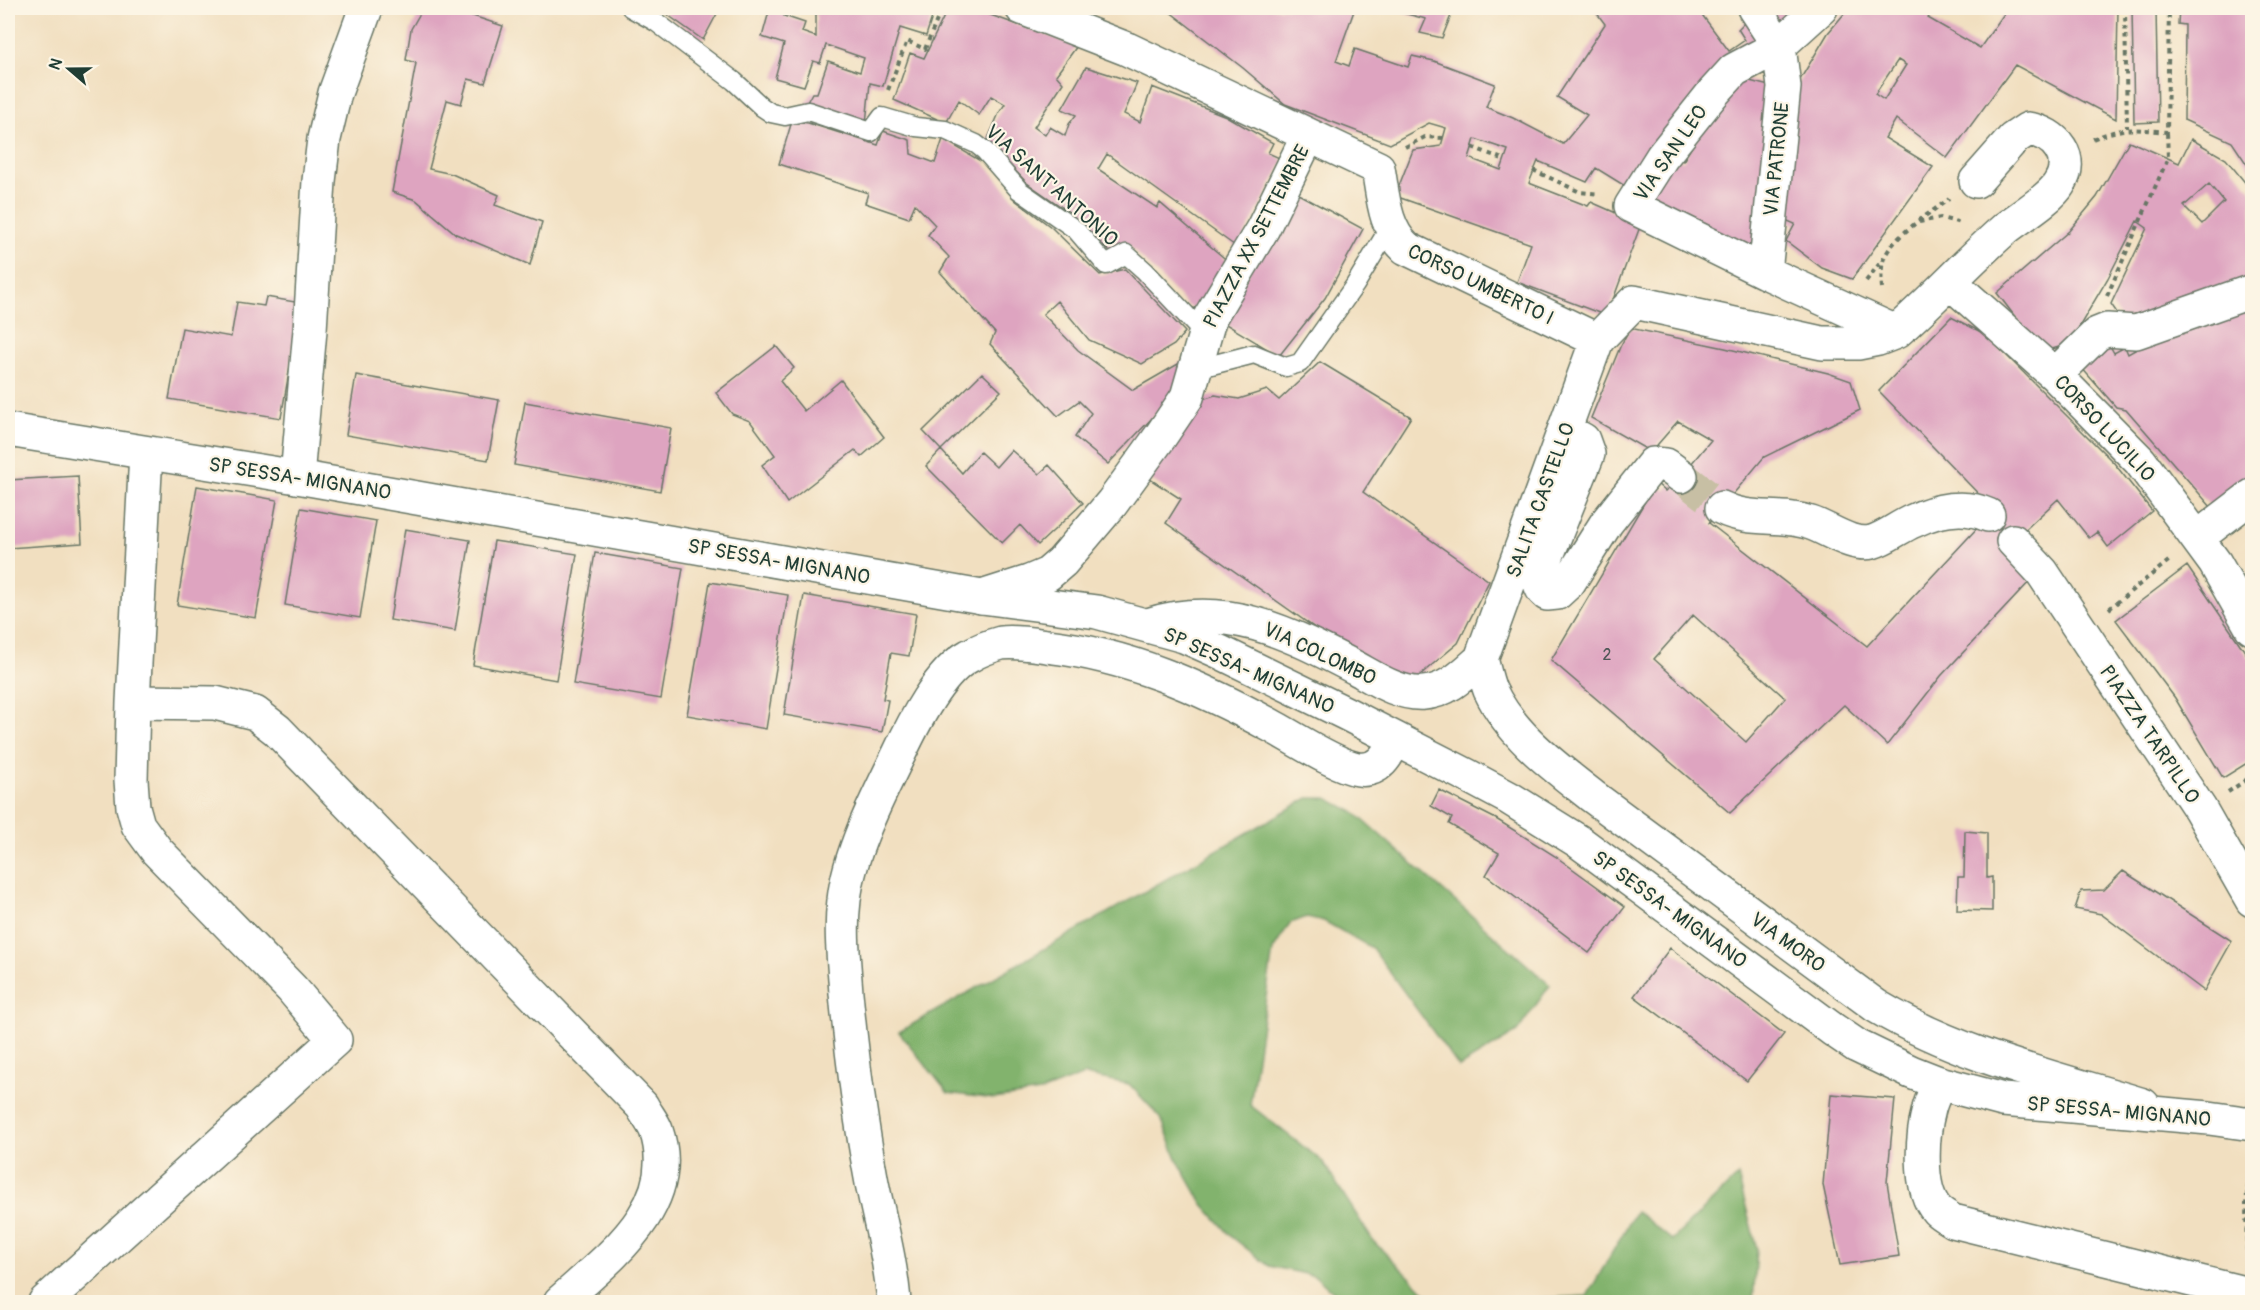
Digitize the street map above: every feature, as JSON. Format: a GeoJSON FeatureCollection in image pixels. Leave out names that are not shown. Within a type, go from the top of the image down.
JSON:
{"type":"FeatureCollection","features":[{"type":"Feature","properties":{"kind":"street"},"geometry":{"type":"LineString","coordinates":[[297,477],[308,362],[320,162],[335,93],[366,8]]}},
{"type":"Feature","properties":{"kind":"street","name":"CORSO UMBERTO I"},"geometry":{"type":"LineString","coordinates":[[1022,8],[1126,49],[1226,94],[1308,136],[1378,168],[1390,228],[1398,241],[1406,248],[1479,285],[1598,340]]}},
{"type":"Feature","properties":{"kind":"street"},"geometry":{"type":"LineString","coordinates":[[1754,8],[1779,46]]}},
{"type":"Feature","properties":{"kind":"street","name":"VIA SAN LEO"},"geometry":{"type":"LineString","coordinates":[[1821,8],[1779,46],[1734,70],[1662,157],[1631,206],[1765,272],[1896,332]]}},
{"type":"Feature","properties":{"kind":"street","name":"VIA PATRONE"},"geometry":{"type":"LineString","coordinates":[[1765,272],[1784,87],[1779,46]]}},
{"type":"Feature","properties":{"kind":"street"},"geometry":{"type":"LineString","coordinates":[[1598,340],[1634,302],[1822,343],[1858,344],[1896,332],[2006,229],[2058,186],[2066,170],[2063,152],[2050,136],[2028,129],[2013,139],[1976,181]]}},
{"type":"Feature","properties":{"kind":"street","name":"PIAZZA XX SETTEMBRE"},"geometry":{"type":"LineString","coordinates":[[982,597],[1048,574],[1062,562],[1112,503],[1160,437],[1187,397],[1210,317],[1263,228],[1308,136]]}},
{"type":"Feature","properties":{"kind":"street","name":"CORSO LUCILIO"},"geometry":{"type":"LineString","coordinates":[[1950,282],[2055,375],[2140,460],[2197,538],[2242,583],[2253,628]]}},
{"type":"Feature","properties":{"kind":"street"},"geometry":{"type":"LineString","coordinates":[[2055,375],[2097,334],[2116,329],[2136,332],[2253,291]]}},
{"type":"Feature","properties":{"kind":"street","name":"SALITA CASTELLO"},"geometry":{"type":"LineString","coordinates":[[1481,658],[1598,340]]}},
{"type":"Feature","properties":{"kind":"street","name":"SP SESSA- MIGNANO"},"geometry":{"type":"LineString","coordinates":[[8,430],[297,477],[982,597],[1096,612],[1184,636],[1395,739],[1509,798],[1578,841],[1832,1029],[1857,1046],[1892,1064],[1939,1083],[2003,1100],[2173,1114],[2253,1124]]}},
{"type":"Feature","properties":{"kind":"street"},"geometry":{"type":"LineString","coordinates":[[1566,430],[1583,440],[1588,454],[1542,568],[1539,580],[1541,590],[1547,594],[1557,594],[1569,582],[1608,522],[1653,464],[1666,465],[1681,476]]}},
{"type":"Feature","properties":{"kind":"street"},"geometry":{"type":"LineString","coordinates":[[45,1302],[335,1040],[292,989],[157,851],[138,825],[133,807],[131,780],[146,453]]}},
{"type":"Feature","properties":{"kind":"street"},"geometry":{"type":"LineString","coordinates":[[2197,538],[2253,496]]}},
{"type":"Feature","properties":{"kind":"street"},"geometry":{"type":"LineString","coordinates":[[1722,508],[1734,514],[1752,517],[1783,517],[1810,523],[1850,539],[1871,542],[1914,520],[1938,512],[1970,509],[1988,515]]}},
{"type":"Feature","properties":{"kind":"street","name":"PIAZZA TARPILLO"},"geometry":{"type":"LineString","coordinates":[[2013,541],[2042,573],[2200,809],[2253,900]]}},
{"type":"Feature","properties":{"kind":"street","name":"VIA COLOMBO"},"geometry":{"type":"LineString","coordinates":[[1148,625],[1169,618],[1199,615],[1256,622],[1297,638],[1400,690],[1421,694],[1452,684],[1481,658]]}},
{"type":"Feature","properties":{"kind":"street"},"geometry":{"type":"LineString","coordinates":[[896,1298],[864,1140],[851,1057],[842,938],[844,898],[854,860],[873,809],[924,707],[947,674],[966,657],[1004,642],[1066,648],[1123,660],[1155,671],[1247,712],[1326,755],[1358,769],[1368,769],[1385,759],[1395,739]]}},
{"type":"Feature","properties":{"kind":"street","name":"VIA MORO"},"geometry":{"type":"LineString","coordinates":[[1481,658],[1489,688],[1499,707],[1514,727],[1555,766],[1638,831],[1876,1006],[1908,1025],[1944,1042],[2173,1114]]}},
{"type":"Feature","properties":{"kind":"street"},"geometry":{"type":"LineString","coordinates":[[133,702],[216,703],[255,713],[277,730],[642,1106],[656,1130],[660,1153],[660,1174],[651,1206],[639,1227],[560,1302]]}},
{"type":"Feature","properties":{"kind":"street"},"geometry":{"type":"LineString","coordinates":[[1939,1083],[1929,1106],[1926,1123],[1925,1188],[1937,1210],[1953,1221],[2250,1294]]}},
{"type":"Feature","properties":{"kind":"lane"},"geometry":{"type":"LineString","coordinates":[[631,8],[656,22],[734,81],[771,113],[785,116],[808,111],[871,132],[882,117]]}},
{"type":"Feature","properties":{"kind":"lane","name":"VIA SANT'ANTONIO"},"geometry":{"type":"LineString","coordinates":[[882,117],[916,127],[945,130],[976,144],[1020,190],[1076,230],[1106,265],[1126,254],[1204,334]]}},
{"type":"Feature","properties":{"kind":"lane"},"geometry":{"type":"LineString","coordinates":[[1196,369],[1254,354],[1286,367],[1300,363],[1356,285],[1390,228]]}},
{"type":"Feature","properties":{"kind":"path"},"geometry":{"type":"LineString","coordinates":[[882,117],[885,96],[908,41],[925,49],[942,8]]}},
{"type":"Feature","properties":{"kind":"path"},"geometry":{"type":"LineString","coordinates":[[2125,8],[2127,128]]}},
{"type":"Feature","properties":{"kind":"path"},"geometry":{"type":"LineString","coordinates":[[2097,334],[2105,301],[2168,158],[2169,8]]}},
{"type":"Feature","properties":{"kind":"path"},"geometry":{"type":"LineString","coordinates":[[2063,152],[2127,128],[2167,132]]}},
{"type":"Feature","properties":{"kind":"path"},"geometry":{"type":"LineString","coordinates":[[1472,147],[1504,160]]}},
{"type":"Feature","properties":{"kind":"path"},"geometry":{"type":"LineString","coordinates":[[1533,170],[1580,192],[1602,194],[1631,206]]}},
{"type":"Feature","properties":{"kind":"path"},"geometry":{"type":"LineString","coordinates":[[1884,297],[1882,285],[1884,257],[1915,224],[1976,181]]}},
{"type":"Feature","properties":{"kind":"path"},"geometry":{"type":"LineString","coordinates":[[1915,224],[1928,219],[1941,218],[1966,225]]}},
{"type":"Feature","properties":{"kind":"path"},"geometry":{"type":"LineString","coordinates":[[2081,632],[2197,538]]}},
{"type":"Feature","properties":{"kind":"path"},"geometry":{"type":"LineString","coordinates":[[2250,1294],[2246,1204],[2252,1151]]}},
{"type":"Feature","properties":{"kind":"green space"},"geometry":{"type":"Polygon","coordinates":[[[1308,798],[1327,798],[1354,812],[1550,985],[1517,1032],[1459,1067],[1372,948],[1324,921],[1307,917],[1290,923],[1273,950],[1250,1105],[1323,1162],[1373,1241],[1435,1302],[1344,1302],[1315,1276],[1269,1266],[1232,1237],[1202,1203],[1178,1161],[1161,1118],[1129,1084],[1084,1075],[1040,1092],[994,1099],[948,1093],[899,1032],[1308,798]]]}},
{"type":"Feature","properties":{"kind":"green space"},"geometry":{"type":"Polygon","coordinates":[[[1738,1176],[1757,1249],[1753,1302],[1481,1302],[1587,1296],[1636,1211],[1672,1240],[1738,1176]]]}},
{"type":"Feature","properties":{"kind":"building"},"geometry":{"type":"Polygon","coordinates":[[[423,8],[449,8],[503,26],[485,83],[468,79],[461,104],[447,100],[429,169],[452,174],[499,195],[495,205],[542,222],[530,265],[456,234],[416,200],[392,192],[416,63],[406,60],[411,29],[423,8]]]}},
{"type":"Feature","properties":{"kind":"building"},"geometry":{"type":"Polygon","coordinates":[[[658,8],[720,8],[703,40],[658,8]]]}},
{"type":"Feature","properties":{"kind":"building"},"geometry":{"type":"Polygon","coordinates":[[[770,8],[787,8],[784,16],[805,23],[802,32],[816,37],[816,11],[807,8],[935,8],[926,36],[900,28],[883,86],[870,83],[866,124],[806,104],[812,93],[817,93],[828,61],[860,72],[864,58],[826,45],[820,63],[813,61],[804,86],[775,78],[784,44],[762,37],[770,8]]]}},
{"type":"Feature","properties":{"kind":"building"},"geometry":{"type":"Polygon","coordinates":[[[948,8],[971,8],[1077,46],[1056,75],[1063,83],[1034,127],[1045,135],[1050,127],[1065,136],[1069,124],[1076,115],[1062,109],[1086,67],[1137,83],[1124,114],[1140,122],[1152,87],[1226,116],[1273,143],[1268,153],[1284,160],[1238,248],[1107,154],[1098,169],[1157,208],[1160,203],[1230,263],[1196,309],[1188,306],[1130,246],[1110,252],[1069,212],[1027,183],[987,141],[1005,104],[991,96],[979,115],[959,100],[946,123],[894,100],[910,53],[924,58],[948,8]]]}},
{"type":"Feature","properties":{"kind":"building"},"geometry":{"type":"Polygon","coordinates":[[[1165,8],[1355,8],[1336,61],[1349,66],[1355,49],[1408,67],[1412,56],[1434,61],[1495,84],[1486,107],[1563,144],[1587,115],[1557,97],[1605,24],[1593,8],[1697,8],[1729,51],[1745,40],[1738,29],[1749,18],[1766,43],[1625,186],[1596,168],[1587,182],[1538,161],[1529,183],[1588,206],[1591,202],[1641,224],[1607,316],[1517,282],[1531,244],[1395,196],[1413,150],[1441,146],[1446,128],[1429,123],[1390,144],[1285,104],[1243,68],[1165,8]],[[1475,139],[1469,158],[1501,170],[1508,150],[1475,139]]]}},
{"type":"Feature","properties":{"kind":"building"},"geometry":{"type":"Polygon","coordinates":[[[1384,8],[1454,8],[1442,38],[1420,33],[1426,19],[1384,8]]]}},
{"type":"Feature","properties":{"kind":"building"},"geometry":{"type":"Polygon","coordinates":[[[1768,8],[1800,8],[1780,26],[1768,8]]]}},
{"type":"Feature","properties":{"kind":"building"},"geometry":{"type":"Polygon","coordinates":[[[1849,8],[1936,8],[1928,18],[1980,48],[2008,8],[2118,8],[2116,119],[2015,65],[1947,158],[1896,119],[1885,138],[1933,167],[1852,279],[1822,268],[1786,241],[1795,224],[1774,215],[1792,93],[1828,33],[1849,8]],[[1898,60],[1875,94],[1884,100],[1906,65],[1898,60]]]}},
{"type":"Feature","properties":{"kind":"building"},"geometry":{"type":"Polygon","coordinates":[[[2132,8],[2156,8],[2158,122],[2134,123],[2132,8]]]}},
{"type":"Feature","properties":{"kind":"building"},"geometry":{"type":"Polygon","coordinates":[[[2179,8],[2252,8],[2252,172],[2232,142],[2184,120],[2185,25],[2178,24],[2179,8]]]}},
{"type":"Feature","properties":{"kind":"building"},"geometry":{"type":"Polygon","coordinates":[[[1738,78],[1773,87],[1759,252],[1644,198],[1671,155],[1683,161],[1732,82],[1738,78]]]}},
{"type":"Feature","properties":{"kind":"building"},"geometry":{"type":"Polygon","coordinates":[[[792,121],[808,123],[878,145],[883,131],[910,140],[911,154],[935,163],[943,139],[984,163],[1015,200],[1051,227],[1100,275],[1125,269],[1185,332],[1174,345],[1142,364],[1089,340],[1057,301],[1043,314],[1078,350],[1133,390],[1185,360],[1179,390],[1108,464],[1075,437],[1091,413],[1079,401],[1058,416],[990,344],[995,333],[940,272],[949,257],[928,235],[935,225],[915,204],[909,218],[865,203],[868,193],[779,164],[792,121]]]}},
{"type":"Feature","properties":{"kind":"building"},"geometry":{"type":"Polygon","coordinates":[[[2191,139],[2226,159],[2252,191],[2252,284],[2128,329],[2111,304],[2147,228],[2137,221],[2108,278],[2069,344],[2042,352],[1997,293],[2069,231],[2097,197],[2129,141],[2179,163],[2191,139]],[[2209,184],[2184,206],[2202,224],[2224,202],[2209,184]]]}},
{"type":"Feature","properties":{"kind":"building"},"geometry":{"type":"Polygon","coordinates":[[[1289,189],[1363,229],[1325,298],[1279,356],[1224,323],[1289,189]]]}},
{"type":"Feature","properties":{"kind":"building"},"geometry":{"type":"Polygon","coordinates":[[[266,297],[301,303],[281,418],[169,399],[182,328],[231,337],[237,302],[264,306],[266,297]]]}},
{"type":"Feature","properties":{"kind":"building"},"geometry":{"type":"Polygon","coordinates":[[[2252,304],[2252,489],[2218,515],[2126,409],[2116,407],[2080,366],[2110,346],[2114,353],[2125,347],[2128,354],[2153,340],[2252,304]]]}},
{"type":"Feature","properties":{"kind":"building"},"geometry":{"type":"Polygon","coordinates":[[[1951,317],[1985,334],[2114,463],[2152,511],[2108,547],[2097,532],[2089,538],[2058,499],[2013,541],[2031,580],[1941,676],[1887,745],[1844,705],[1730,813],[1551,660],[1656,483],[1665,491],[1681,476],[1711,440],[1678,421],[1651,452],[1591,418],[1630,328],[1725,348],[1828,373],[1851,381],[1860,410],[1764,457],[1709,523],[1867,646],[1994,510],[1879,391],[1951,317]],[[1693,615],[1654,659],[1746,742],[1785,698],[1693,615]]]}},
{"type":"Feature","properties":{"kind":"building"},"geometry":{"type":"Polygon","coordinates":[[[776,346],[794,368],[780,381],[804,411],[841,380],[884,437],[861,457],[855,450],[787,503],[762,465],[775,455],[750,421],[732,414],[716,393],[776,346]]]}},
{"type":"Feature","properties":{"kind":"building"},"geometry":{"type":"Polygon","coordinates":[[[1320,362],[1411,417],[1363,492],[1489,581],[1458,643],[1414,680],[1376,671],[1166,523],[1181,499],[1142,474],[1190,403],[1215,395],[1239,399],[1267,390],[1279,400],[1320,362]]]}},
{"type":"Feature","properties":{"kind":"building"},"geometry":{"type":"Polygon","coordinates":[[[982,373],[1001,391],[941,450],[923,431],[982,373]]]}},
{"type":"Feature","properties":{"kind":"building"},"geometry":{"type":"Polygon","coordinates":[[[356,375],[499,400],[488,460],[346,435],[356,375]]]}},
{"type":"Feature","properties":{"kind":"building"},"geometry":{"type":"Polygon","coordinates":[[[525,402],[671,428],[660,491],[514,465],[525,402]]]}},
{"type":"Feature","properties":{"kind":"building"},"geometry":{"type":"Polygon","coordinates":[[[941,450],[962,473],[980,452],[996,467],[1011,450],[1039,474],[1049,465],[1083,503],[1038,545],[1020,525],[1002,543],[926,466],[941,450]]]}},
{"type":"Feature","properties":{"kind":"building"},"geometry":{"type":"Polygon","coordinates":[[[78,476],[82,543],[8,548],[8,480],[78,476]]]}},
{"type":"Feature","properties":{"kind":"building"},"geometry":{"type":"Polygon","coordinates":[[[197,486],[277,500],[256,618],[177,605],[197,486]]]}},
{"type":"Feature","properties":{"kind":"building"},"geometry":{"type":"Polygon","coordinates":[[[2252,504],[2252,530],[2244,514],[2252,504]]]}},
{"type":"Feature","properties":{"kind":"building"},"geometry":{"type":"Polygon","coordinates":[[[301,508],[376,521],[360,618],[285,605],[301,508]]]}},
{"type":"Feature","properties":{"kind":"building"},"geometry":{"type":"Polygon","coordinates":[[[405,529],[470,540],[455,631],[390,620],[405,529]]]}},
{"type":"Feature","properties":{"kind":"building"},"geometry":{"type":"Polygon","coordinates":[[[494,541],[577,554],[556,680],[473,665],[494,541]]]}},
{"type":"Feature","properties":{"kind":"building"},"geometry":{"type":"Polygon","coordinates":[[[595,553],[683,568],[661,699],[573,684],[595,553]]]}},
{"type":"Feature","properties":{"kind":"building"},"geometry":{"type":"Polygon","coordinates":[[[2187,566],[2252,662],[2252,760],[2223,778],[2175,698],[2116,620],[2187,566]]]}},
{"type":"Feature","properties":{"kind":"building"},"geometry":{"type":"Polygon","coordinates":[[[710,582],[788,595],[766,729],[687,715],[710,582]]]}},
{"type":"Feature","properties":{"kind":"building"},"geometry":{"type":"Polygon","coordinates":[[[804,595],[916,614],[909,656],[891,653],[883,699],[888,700],[882,732],[784,715],[804,595]]]}},
{"type":"Feature","properties":{"kind":"building"},"geometry":{"type":"Polygon","coordinates":[[[2252,786],[2252,799],[2247,789],[2252,786]]]}},
{"type":"Feature","properties":{"kind":"building"},"geometry":{"type":"Polygon","coordinates":[[[1439,790],[1496,819],[1555,856],[1625,907],[1589,953],[1486,875],[1499,853],[1449,824],[1452,818],[1431,806],[1439,790]]]}},
{"type":"Feature","properties":{"kind":"building"},"geometry":{"type":"Polygon","coordinates":[[[1965,831],[1987,833],[1987,878],[1992,877],[1992,911],[1957,910],[1958,877],[1964,877],[1965,831]]]}},
{"type":"Feature","properties":{"kind":"building"},"geometry":{"type":"Polygon","coordinates":[[[2123,871],[2232,941],[2204,991],[2101,914],[2075,909],[2081,891],[2104,890],[2123,871]]]}},
{"type":"Feature","properties":{"kind":"building"},"geometry":{"type":"Polygon","coordinates":[[[1670,948],[1784,1034],[1747,1081],[1634,996],[1670,948]]]}},
{"type":"Feature","properties":{"kind":"building"},"geometry":{"type":"Polygon","coordinates":[[[1831,1094],[1895,1099],[1887,1182],[1899,1256],[1840,1265],[1823,1185],[1831,1094]]]}},
{"type":"Feature","properties":{"kind":"tunnel"},"geometry":{"type":"LineString","coordinates":[[1681,476],[1722,508]]}}]}
